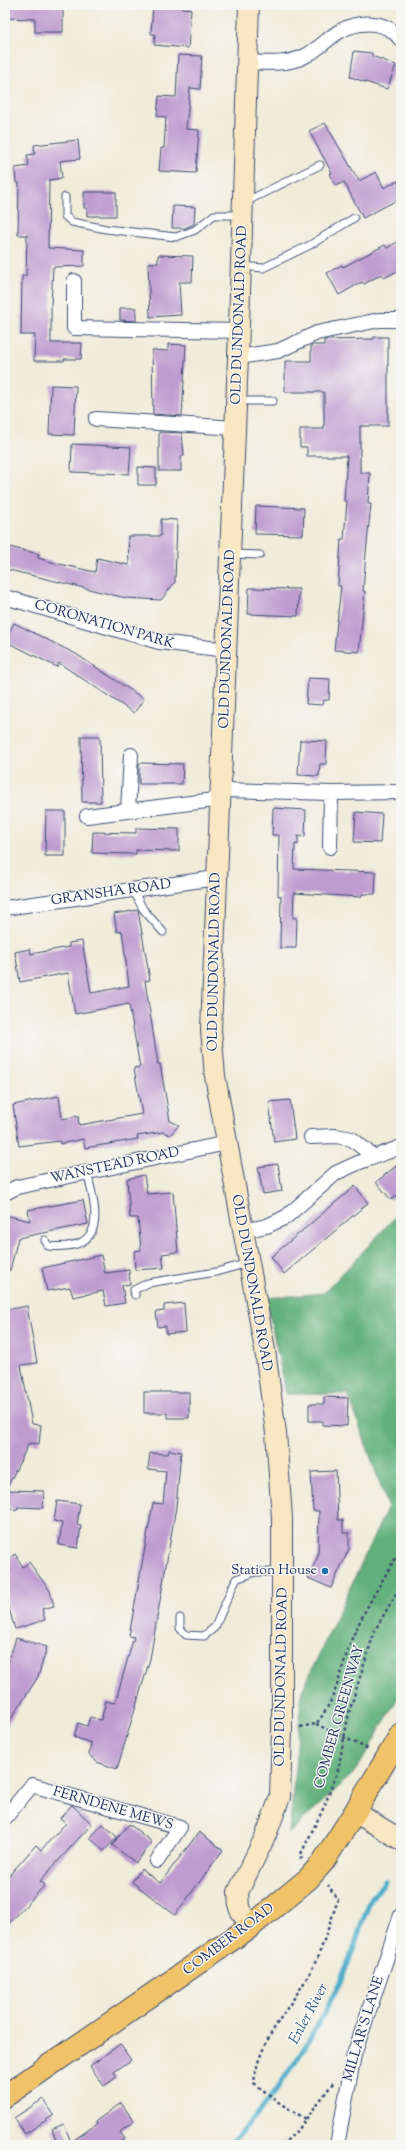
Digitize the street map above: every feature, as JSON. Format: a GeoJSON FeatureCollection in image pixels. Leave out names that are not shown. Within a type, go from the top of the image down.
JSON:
{"type":"FeatureCollection","features":[{"type":"Feature","properties":{"kind":"highway","name":"COMBER ROAD"},"geometry":{"type":"LineString","coordinates":[[5,2096],[250,1926],[316,1872],[355,1812],[401,1734]]}},
{"type":"Feature","properties":{"kind":"street","name":"OLD DUNDONALD ROAD"},"geometry":{"type":"LineString","coordinates":[[250,5],[228,650],[222,795],[216,878],[211,1030],[215,1076],[264,1350],[276,1433],[283,1572],[280,1796],[266,1835],[238,1892],[239,1908],[250,1926]]}},
{"type":"Feature","properties":{"kind":"street"},"geometry":{"type":"LineString","coordinates":[[248,62],[279,63],[305,56],[340,31],[358,25],[377,23],[396,33],[401,40]]}},
{"type":"Feature","properties":{"kind":"street"},"geometry":{"type":"LineString","coordinates":[[74,281],[74,328],[239,331]]}},
{"type":"Feature","properties":{"kind":"street"},"geometry":{"type":"LineString","coordinates":[[238,357],[278,351],[317,333],[379,320],[401,320]]}},
{"type":"Feature","properties":{"kind":"street"},"geometry":{"type":"LineString","coordinates":[[96,419],[236,428]]}},
{"type":"Feature","properties":{"kind":"street","name":"CORONATION PARK"},"geometry":{"type":"LineString","coordinates":[[5,597],[160,642],[228,650]]}},
{"type":"Feature","properties":{"kind":"street"},"geometry":{"type":"LineString","coordinates":[[128,811],[130,755]]}},
{"type":"Feature","properties":{"kind":"street"},"geometry":{"type":"LineString","coordinates":[[87,816],[128,811],[222,795],[401,792]]}},
{"type":"Feature","properties":{"kind":"street"},"geometry":{"type":"LineString","coordinates":[[330,847],[331,793]]}},
{"type":"Feature","properties":{"kind":"street","name":"GRANSHA ROAD"},"geometry":{"type":"LineString","coordinates":[[5,908],[216,878]]}},
{"type":"Feature","properties":{"kind":"street"},"geometry":{"type":"LineString","coordinates":[[311,1137],[336,1136],[352,1139],[374,1157]]}},
{"type":"Feature","properties":{"kind":"street","name":"WANSTEAD ROAD"},"geometry":{"type":"LineString","coordinates":[[5,1193],[17,1187],[227,1143]]}},
{"type":"Feature","properties":{"kind":"street"},"geometry":{"type":"LineString","coordinates":[[242,1231],[267,1226],[286,1217],[336,1173],[401,1147]]}},
{"type":"Feature","properties":{"kind":"street","name":"FERNDENE MEWS"},"geometry":{"type":"LineString","coordinates":[[5,1818],[32,1785],[180,1827],[157,1861]]}},
{"type":"Feature","properties":{"kind":"street"},"geometry":{"type":"LineString","coordinates":[[355,1812],[401,1840]]}},
{"type":"Feature","properties":{"kind":"street","name":"MILLAR'S LANE"},"geometry":{"type":"LineString","coordinates":[[337,2145],[354,2055],[401,1915]]}},
{"type":"Feature","properties":{"kind":"lane"},"geometry":{"type":"LineString","coordinates":[[65,197],[65,216],[72,222],[106,229],[176,237],[195,230],[214,215],[243,209],[320,165]]}},
{"type":"Feature","properties":{"kind":"lane"},"geometry":{"type":"LineString","coordinates":[[241,266],[263,268],[310,245],[354,218]]}},
{"type":"Feature","properties":{"kind":"lane"},"geometry":{"type":"LineString","coordinates":[[237,401],[273,401]]}},
{"type":"Feature","properties":{"kind":"lane"},"geometry":{"type":"LineString","coordinates":[[231,554],[260,555]]}},
{"type":"Feature","properties":{"kind":"lane"},"geometry":{"type":"LineString","coordinates":[[133,890],[143,908],[162,932]]}},
{"type":"Feature","properties":{"kind":"lane"},"geometry":{"type":"LineString","coordinates":[[45,1240],[48,1246],[60,1247],[78,1243],[89,1238],[96,1224],[95,1203],[87,1172]]}},
{"type":"Feature","properties":{"kind":"lane"},"geometry":{"type":"LineString","coordinates":[[135,1295],[134,1290],[148,1283],[216,1272],[248,1263]]}},
{"type":"Feature","properties":{"kind":"lane"},"geometry":{"type":"LineString","coordinates":[[180,1618],[180,1628],[186,1635],[204,1636],[215,1627],[236,1579],[255,1572],[283,1572]]}},
{"type":"Feature","properties":{"kind":"path"},"geometry":{"type":"LineString","coordinates":[[316,1724],[328,1710],[336,1691],[353,1637],[371,1600],[396,1557],[401,1556]]}},
{"type":"Feature","properties":{"kind":"path","name":"COMBER GREENWAY"},"geometry":{"type":"LineString","coordinates":[[300,1856],[324,1807],[338,1770],[349,1712],[375,1630],[401,1585]]}},
{"type":"Feature","properties":{"kind":"path"},"geometry":{"type":"LineString","coordinates":[[282,1730],[316,1724],[386,1758]]}},
{"type":"Feature","properties":{"kind":"path"},"geometry":{"type":"LineString","coordinates":[[306,2119],[281,2104],[254,2083],[255,2068],[261,2053],[312,1968],[338,1900],[329,1886]]}},
{"type":"Feature","properties":{"kind":"path"},"geometry":{"type":"LineString","coordinates":[[282,2145],[299,2129],[336,2078]]}},
{"type":"Feature","properties":{"kind":"green space"},"geometry":{"type":"Polygon","coordinates":[[[401,1213],[401,1692],[357,1770],[289,1833],[302,1691],[388,1506],[348,1394],[286,1394],[266,1298],[324,1293],[397,1215],[401,1213]]]}},
{"type":"Feature","properties":{"kind":"building"},"geometry":{"type":"Polygon","coordinates":[[[5,5],[63,5],[63,32],[35,32],[35,19],[5,18],[5,5]]]}},
{"type":"Feature","properties":{"kind":"building"},"geometry":{"type":"Polygon","coordinates":[[[153,5],[182,5],[182,8],[191,9],[188,48],[154,45],[155,34],[151,34],[153,5]]]}},
{"type":"Feature","properties":{"kind":"building"},"geometry":{"type":"Polygon","coordinates":[[[354,51],[372,53],[372,56],[396,65],[387,89],[350,77],[354,51]]]}},
{"type":"Feature","properties":{"kind":"building"},"geometry":{"type":"Polygon","coordinates":[[[178,55],[202,56],[200,89],[190,88],[186,129],[199,130],[196,173],[159,171],[161,148],[164,148],[166,117],[157,116],[159,96],[176,97],[178,55]]]}},
{"type":"Feature","properties":{"kind":"building"},"geometry":{"type":"Polygon","coordinates":[[[325,123],[359,181],[376,172],[384,188],[397,181],[401,188],[401,198],[363,218],[344,182],[336,186],[330,174],[332,173],[309,131],[325,123]]]}},
{"type":"Feature","properties":{"kind":"building"},"geometry":{"type":"Polygon","coordinates":[[[78,140],[80,159],[60,161],[62,178],[49,180],[48,248],[84,250],[84,266],[53,267],[51,305],[51,343],[82,343],[81,359],[64,359],[64,361],[34,361],[35,335],[21,335],[22,276],[26,276],[27,235],[18,235],[19,183],[16,183],[15,168],[29,166],[27,155],[35,154],[34,145],[78,140]]]}},
{"type":"Feature","properties":{"kind":"building"},"geometry":{"type":"Polygon","coordinates":[[[84,192],[116,192],[116,216],[87,216],[87,208],[84,208],[84,192]]]}},
{"type":"Feature","properties":{"kind":"building"},"geometry":{"type":"Polygon","coordinates":[[[173,206],[195,207],[194,224],[185,228],[172,228],[173,206]]]}},
{"type":"Feature","properties":{"kind":"building"},"geometry":{"type":"Polygon","coordinates":[[[401,240],[401,269],[384,278],[382,274],[364,284],[362,282],[339,295],[327,273],[342,265],[343,267],[385,245],[387,248],[401,240]]]}},
{"type":"Feature","properties":{"kind":"building"},"geometry":{"type":"Polygon","coordinates":[[[158,255],[193,256],[192,282],[179,282],[181,315],[150,317],[148,263],[158,263],[158,255]]]}},
{"type":"Feature","properties":{"kind":"building"},"geometry":{"type":"Polygon","coordinates":[[[120,308],[136,308],[136,321],[120,320],[120,308]]]}},
{"type":"Feature","properties":{"kind":"building"},"geometry":{"type":"Polygon","coordinates":[[[374,337],[388,337],[388,426],[360,426],[360,473],[370,473],[368,504],[371,504],[359,652],[334,650],[341,586],[338,586],[341,539],[344,539],[347,501],[344,501],[347,456],[307,456],[307,447],[300,447],[300,429],[324,429],[324,392],[285,392],[285,361],[311,361],[311,345],[324,345],[324,340],[374,339],[374,337]]]}},
{"type":"Feature","properties":{"kind":"building"},"geometry":{"type":"Polygon","coordinates":[[[168,344],[186,345],[182,416],[153,414],[152,350],[168,351],[168,344]]]}},
{"type":"Feature","properties":{"kind":"building"},"geometry":{"type":"Polygon","coordinates":[[[51,385],[76,386],[74,435],[49,434],[51,385]]]}},
{"type":"Feature","properties":{"kind":"building"},"geometry":{"type":"Polygon","coordinates":[[[159,432],[182,433],[184,456],[181,456],[181,471],[159,471],[159,432]]]}},
{"type":"Feature","properties":{"kind":"building"},"geometry":{"type":"Polygon","coordinates":[[[72,444],[131,447],[129,474],[71,472],[72,444]]]}},
{"type":"Feature","properties":{"kind":"building"},"geometry":{"type":"Polygon","coordinates":[[[138,467],[156,468],[156,485],[138,485],[138,467]]]}},
{"type":"Feature","properties":{"kind":"building"},"geometry":{"type":"Polygon","coordinates":[[[256,506],[304,508],[303,535],[255,534],[256,506]]]}},
{"type":"Feature","properties":{"kind":"building"},"geometry":{"type":"Polygon","coordinates":[[[161,519],[177,520],[175,582],[161,600],[126,598],[5,569],[5,546],[39,554],[38,558],[55,563],[95,572],[97,558],[129,565],[128,536],[161,536],[161,519]]]}},
{"type":"Feature","properties":{"kind":"building"},"geometry":{"type":"Polygon","coordinates":[[[249,588],[299,589],[298,616],[248,614],[249,588]]]}},
{"type":"Feature","properties":{"kind":"building"},"geometry":{"type":"Polygon","coordinates":[[[14,623],[76,654],[144,699],[134,713],[59,663],[57,667],[5,641],[14,623]]]}},
{"type":"Feature","properties":{"kind":"building"},"geometry":{"type":"Polygon","coordinates":[[[308,678],[330,679],[329,700],[324,700],[323,705],[306,704],[308,678]]]}},
{"type":"Feature","properties":{"kind":"building"},"geometry":{"type":"Polygon","coordinates":[[[81,736],[100,736],[101,802],[82,802],[81,736]]]}},
{"type":"Feature","properties":{"kind":"building"},"geometry":{"type":"Polygon","coordinates":[[[300,740],[327,741],[326,764],[320,764],[319,776],[298,775],[300,740]]]}},
{"type":"Feature","properties":{"kind":"building"},"geometry":{"type":"Polygon","coordinates":[[[139,763],[183,764],[182,784],[139,784],[139,763]]]}},
{"type":"Feature","properties":{"kind":"building"},"geometry":{"type":"Polygon","coordinates":[[[273,808],[306,810],[305,837],[298,836],[298,845],[295,844],[294,869],[376,872],[375,894],[362,894],[361,897],[294,893],[293,918],[297,918],[296,948],[280,948],[281,896],[278,896],[279,835],[272,835],[273,808]]]}},
{"type":"Feature","properties":{"kind":"building"},"geometry":{"type":"Polygon","coordinates":[[[46,811],[65,811],[65,856],[45,856],[46,811]]]}},
{"type":"Feature","properties":{"kind":"building"},"geometry":{"type":"Polygon","coordinates":[[[356,812],[382,814],[380,843],[354,842],[356,812]]]}},
{"type":"Feature","properties":{"kind":"building"},"geometry":{"type":"Polygon","coordinates":[[[136,828],[179,829],[179,851],[136,850],[136,854],[92,853],[93,832],[136,833],[136,828]]]}},
{"type":"Feature","properties":{"kind":"building"},"geometry":{"type":"Polygon","coordinates":[[[138,910],[150,980],[145,981],[158,1064],[160,1064],[170,1121],[179,1125],[170,1135],[163,1132],[137,1136],[138,1139],[85,1148],[83,1139],[60,1144],[60,1141],[19,1146],[13,1105],[59,1096],[62,1119],[78,1116],[79,1125],[142,1114],[134,1068],[140,1067],[129,1004],[75,1014],[68,973],[20,982],[15,952],[30,949],[31,954],[69,947],[69,943],[82,941],[91,993],[129,986],[122,931],[117,932],[114,914],[138,910]]]}},
{"type":"Feature","properties":{"kind":"building"},"geometry":{"type":"Polygon","coordinates":[[[290,1100],[295,1139],[274,1142],[269,1102],[290,1100]]]}},
{"type":"Feature","properties":{"kind":"building"},"geometry":{"type":"Polygon","coordinates":[[[278,1164],[282,1191],[263,1194],[258,1167],[278,1164]]]}},
{"type":"Feature","properties":{"kind":"building"},"geometry":{"type":"Polygon","coordinates":[[[396,1166],[401,1173],[401,1192],[391,1200],[376,1182],[396,1166]]]}},
{"type":"Feature","properties":{"kind":"building"},"geometry":{"type":"Polygon","coordinates":[[[144,1175],[147,1194],[173,1192],[178,1252],[162,1254],[164,1268],[135,1270],[134,1251],[141,1250],[138,1218],[130,1218],[127,1179],[144,1175]]]}},
{"type":"Feature","properties":{"kind":"building"},"geometry":{"type":"Polygon","coordinates":[[[355,1186],[368,1203],[284,1274],[271,1257],[355,1186]]]}},
{"type":"Feature","properties":{"kind":"building"},"geometry":{"type":"Polygon","coordinates":[[[83,1200],[88,1224],[18,1238],[10,1270],[5,1270],[5,1215],[30,1221],[28,1210],[83,1200]]]}},
{"type":"Feature","properties":{"kind":"building"},"geometry":{"type":"Polygon","coordinates":[[[101,1255],[105,1273],[129,1270],[130,1284],[122,1285],[125,1303],[106,1306],[103,1291],[73,1297],[70,1287],[47,1291],[42,1268],[101,1255]]]}},
{"type":"Feature","properties":{"kind":"building"},"geometry":{"type":"Polygon","coordinates":[[[184,1303],[186,1332],[166,1334],[166,1326],[158,1327],[156,1312],[164,1311],[164,1305],[184,1303]]]}},
{"type":"Feature","properties":{"kind":"building"},"geometry":{"type":"Polygon","coordinates":[[[27,1306],[37,1363],[21,1365],[32,1424],[41,1425],[39,1444],[29,1443],[6,1490],[44,1491],[43,1508],[18,1507],[16,1511],[5,1505],[5,1310],[27,1306]]]}},
{"type":"Feature","properties":{"kind":"building"},"geometry":{"type":"Polygon","coordinates":[[[144,1392],[189,1392],[189,1418],[167,1418],[167,1413],[144,1413],[144,1392]]]}},
{"type":"Feature","properties":{"kind":"building"},"geometry":{"type":"Polygon","coordinates":[[[324,1397],[348,1398],[347,1426],[323,1425],[323,1421],[309,1421],[309,1404],[324,1404],[324,1397]]]}},
{"type":"Feature","properties":{"kind":"building"},"geometry":{"type":"Polygon","coordinates":[[[169,1450],[181,1452],[176,1507],[150,1659],[117,1769],[97,1762],[89,1755],[91,1743],[74,1737],[78,1723],[87,1726],[90,1717],[101,1720],[106,1701],[115,1703],[134,1637],[129,1636],[153,1503],[163,1504],[166,1471],[148,1469],[150,1453],[168,1454],[169,1450]]]}},
{"type":"Feature","properties":{"kind":"building"},"geometry":{"type":"Polygon","coordinates":[[[336,1471],[338,1520],[343,1520],[343,1533],[349,1533],[349,1549],[331,1588],[308,1578],[318,1556],[319,1511],[313,1511],[311,1472],[336,1471]]]}},
{"type":"Feature","properties":{"kind":"building"},"geometry":{"type":"Polygon","coordinates":[[[57,1501],[80,1504],[77,1525],[81,1526],[78,1548],[59,1545],[62,1523],[54,1521],[57,1501]]]}},
{"type":"Feature","properties":{"kind":"building"},"geometry":{"type":"Polygon","coordinates":[[[15,1554],[23,1567],[29,1562],[50,1591],[54,1606],[42,1609],[45,1620],[15,1629],[5,1595],[5,1576],[11,1571],[5,1561],[15,1554]]]}},
{"type":"Feature","properties":{"kind":"building"},"geometry":{"type":"Polygon","coordinates":[[[16,1638],[47,1647],[38,1677],[5,1728],[5,1672],[16,1638]]]}},
{"type":"Feature","properties":{"kind":"building"},"geometry":{"type":"Polygon","coordinates":[[[72,1805],[92,1824],[40,1881],[45,1885],[5,1928],[5,1880],[36,1845],[41,1850],[66,1823],[60,1818],[72,1805]]]}},
{"type":"Feature","properties":{"kind":"building"},"geometry":{"type":"Polygon","coordinates":[[[103,1824],[117,1837],[104,1851],[90,1838],[103,1824]]]}},
{"type":"Feature","properties":{"kind":"building"},"geometry":{"type":"Polygon","coordinates":[[[129,1824],[152,1842],[136,1863],[112,1845],[129,1824]]]}},
{"type":"Feature","properties":{"kind":"building"},"geometry":{"type":"Polygon","coordinates":[[[199,1832],[223,1850],[175,1915],[132,1882],[141,1869],[160,1883],[199,1832]]]}},
{"type":"Feature","properties":{"kind":"building"},"geometry":{"type":"Polygon","coordinates":[[[120,2044],[131,2060],[114,2072],[117,2077],[104,2086],[90,2066],[120,2044]]]}},
{"type":"Feature","properties":{"kind":"building"},"geometry":{"type":"Polygon","coordinates":[[[43,2099],[54,2115],[25,2134],[14,2118],[43,2099]]]}},
{"type":"Feature","properties":{"kind":"building"},"geometry":{"type":"Polygon","coordinates":[[[121,2103],[134,2121],[120,2132],[125,2139],[116,2145],[58,2145],[52,2129],[64,2124],[71,2142],[97,2124],[96,2121],[121,2103]]]}},
{"type":"Feature","properties":{"kind":"waterway","name":"Enler River"},"geometry":{"type":"LineString","coordinates":[[229,2145],[248,2125],[281,2083],[310,2038],[336,1991],[347,1966],[371,1900],[385,1881]]}},
{"type":"Feature","properties":{"kind":"place","name":"Station House"},"geometry":{"type":"Point","coordinates":[325,1571]}}]}
